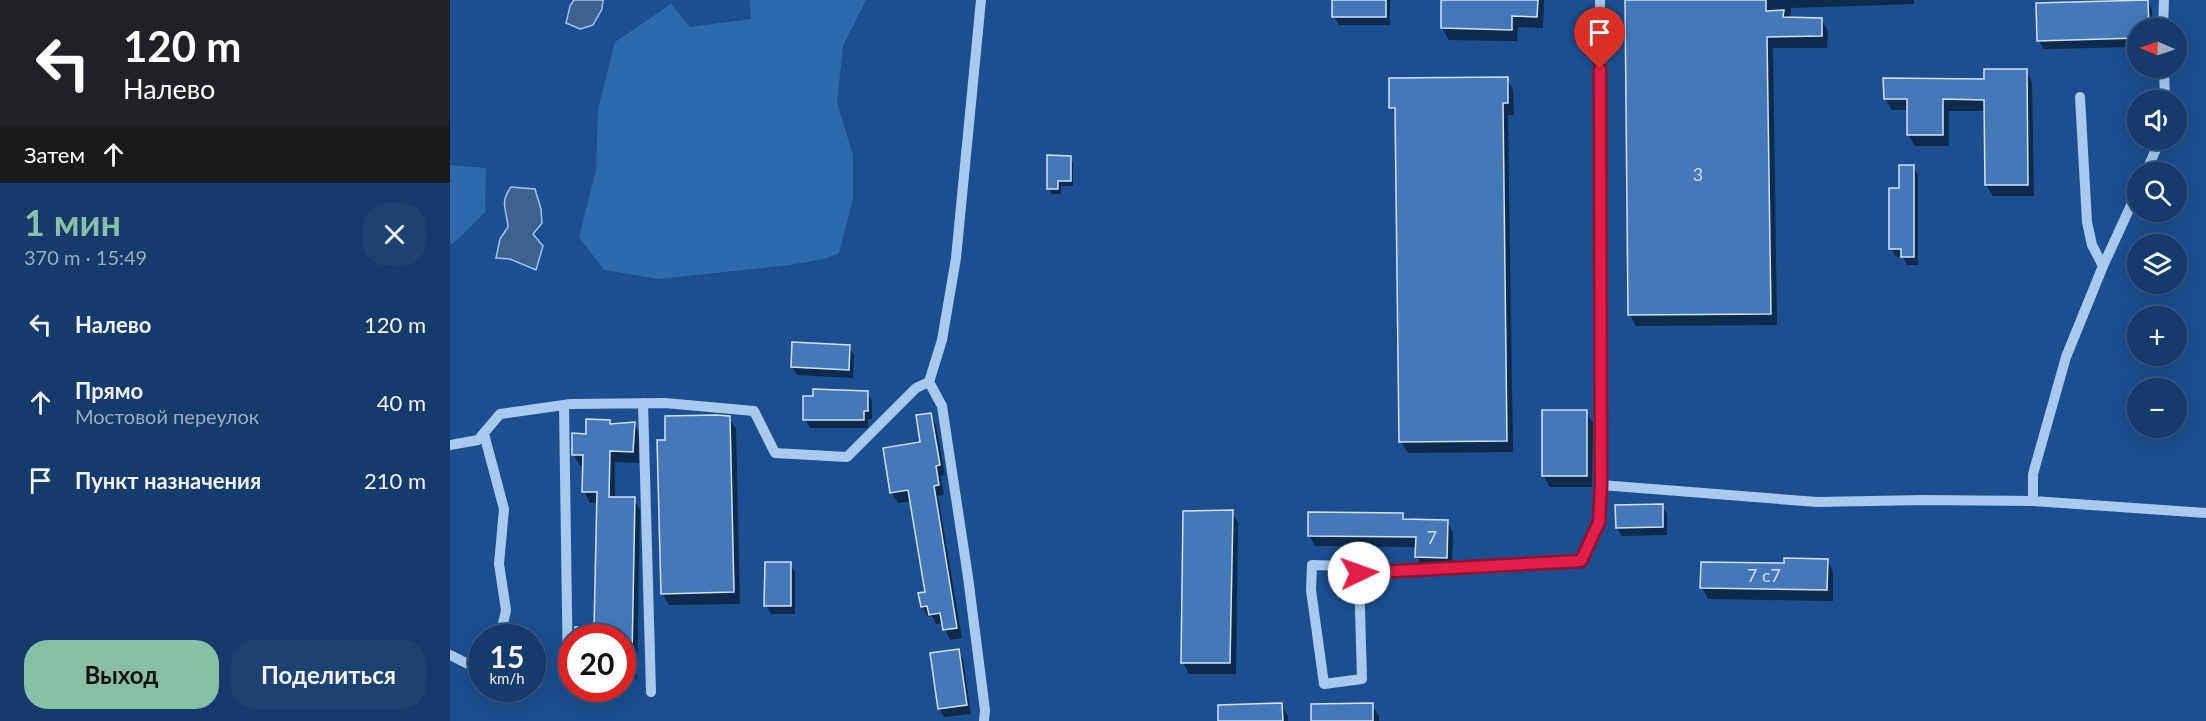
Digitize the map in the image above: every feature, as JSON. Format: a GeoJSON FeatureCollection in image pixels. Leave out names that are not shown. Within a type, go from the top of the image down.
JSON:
{"type":"FeatureCollection","features":[{"type":"Feature","properties":{"kind":"street"},"geometry":{"type":"LineString","coordinates":[[981,0],[956,258],[942,340],[930,382],[942,406],[968,577],[985,710],[984,721]]}},
{"type":"Feature","properties":{"kind":"street"},"geometry":{"type":"LineString","coordinates":[[1359,573],[1362,679],[1324,684],[1311,590],[1312,565],[1351,566],[1359,573],[1581,561],[1599,522],[1601,485],[1600,0]]}},
{"type":"Feature","properties":{"kind":"street"},"geometry":{"type":"LineString","coordinates":[[2163,18],[2164,0]]}},
{"type":"Feature","properties":{"kind":"street"},"geometry":{"type":"LineString","coordinates":[[2080,97],[2087,222],[2092,245],[2103,266]]}},
{"type":"Feature","properties":{"kind":"street"},"geometry":{"type":"LineString","coordinates":[[2033,501],[2033,474],[2066,357],[2127,214]]}},
{"type":"Feature","properties":{"kind":"street"},"geometry":{"type":"LineString","coordinates":[[450,446],[478,440],[500,414],[564,405],[665,403],[754,411],[775,453],[847,457],[916,388],[930,382]]}},
{"type":"Feature","properties":{"kind":"street"},"geometry":{"type":"LineString","coordinates":[[643,403],[651,692]]}},
{"type":"Feature","properties":{"kind":"street"},"geometry":{"type":"LineString","coordinates":[[564,405],[567,624]]}},
{"type":"Feature","properties":{"kind":"street"},"geometry":{"type":"LineString","coordinates":[[483,434],[504,509],[499,564],[506,610],[503,624]]}},
{"type":"Feature","properties":{"kind":"street"},"geometry":{"type":"LineString","coordinates":[[1601,485],[1817,502],[2033,501],[2206,513]]}},
{"type":"Feature","properties":{"kind":"street"},"geometry":{"type":"LineString","coordinates":[[450,655],[468,664]]}},
{"type":"Feature","properties":{"kind":"shaded area"},"geometry":{"type":"Polygon","coordinates":[[[574,0],[603,0],[602,9],[593,25],[580,29],[566,23],[570,6],[574,0]]]}},
{"type":"Feature","properties":{"kind":"shaded area"},"geometry":{"type":"Polygon","coordinates":[[[750,0],[866,0],[843,46],[837,103],[853,155],[853,199],[839,253],[824,259],[789,265],[659,279],[604,270],[579,237],[596,170],[598,109],[615,42],[671,4],[690,27],[751,19],[750,0]]]}},
{"type":"Feature","properties":{"kind":"shaded area"},"geometry":{"type":"Polygon","coordinates":[[[450,165],[486,168],[485,212],[453,244],[450,243],[450,165]]]}},
{"type":"Feature","properties":{"kind":"shaded area"},"geometry":{"type":"Polygon","coordinates":[[[511,187],[535,189],[541,209],[542,223],[533,234],[543,246],[536,270],[510,259],[496,258],[500,239],[508,227],[505,198],[511,187]]]}},
{"type":"Feature","properties":{"kind":"building"},"geometry":{"type":"Polygon","coordinates":[[[1332,0],[1386,0],[1386,17],[1332,17],[1332,0]]]}},
{"type":"Feature","properties":{"kind":"building"},"geometry":{"type":"Polygon","coordinates":[[[1441,0],[1538,0],[1537,17],[1512,16],[1512,30],[1441,28],[1441,0]]]}},
{"type":"Feature","properties":{"kind":"building"},"geometry":{"type":"Polygon","coordinates":[[[1625,0],[1766,0],[1766,11],[1784,10],[1783,17],[1822,18],[1822,36],[1767,37],[1771,314],[1628,315],[1625,0]]]}},
{"type":"Feature","properties":{"kind":"building"},"geometry":{"type":"Polygon","coordinates":[[[2148,0],[2149,18],[2127,18],[2127,38],[2037,41],[2036,3],[2148,0]]]}},
{"type":"Feature","properties":{"kind":"building"},"geometry":{"type":"Polygon","coordinates":[[[1984,69],[2027,69],[2028,185],[1985,185],[1984,100],[1943,99],[1943,135],[1907,135],[1907,99],[1884,99],[1883,78],[1984,79],[1984,69]]]}},
{"type":"Feature","properties":{"kind":"building"},"geometry":{"type":"Polygon","coordinates":[[[1508,77],[1508,103],[1503,103],[1507,441],[1399,442],[1395,108],[1389,108],[1389,78],[1508,77]]]}},
{"type":"Feature","properties":{"kind":"building"},"geometry":{"type":"Polygon","coordinates":[[[1047,155],[1071,156],[1071,181],[1058,181],[1058,189],[1047,189],[1047,155]]]}},
{"type":"Feature","properties":{"kind":"building"},"geometry":{"type":"Polygon","coordinates":[[[1899,165],[1914,165],[1914,257],[1901,257],[1901,249],[1889,249],[1889,188],[1899,188],[1899,165]]]}},
{"type":"Feature","properties":{"kind":"building"},"geometry":{"type":"Polygon","coordinates":[[[792,342],[850,345],[849,370],[791,367],[792,342]]]}},
{"type":"Feature","properties":{"kind":"building"},"geometry":{"type":"Polygon","coordinates":[[[813,389],[868,391],[868,411],[864,411],[864,420],[803,420],[803,396],[813,396],[813,389]]]}},
{"type":"Feature","properties":{"kind":"building"},"geometry":{"type":"Polygon","coordinates":[[[1542,410],[1587,410],[1587,476],[1542,476],[1542,410]]]}},
{"type":"Feature","properties":{"kind":"building"},"geometry":{"type":"Polygon","coordinates":[[[931,413],[940,465],[936,466],[939,485],[934,486],[957,628],[943,630],[940,613],[929,615],[927,606],[921,607],[918,593],[925,592],[908,490],[890,493],[883,448],[920,442],[916,415],[931,413]]]}},
{"type":"Feature","properties":{"kind":"building"},"geometry":{"type":"Polygon","coordinates":[[[665,416],[730,416],[734,592],[661,594],[657,440],[665,440],[665,416]]]}},
{"type":"Feature","properties":{"kind":"building"},"geometry":{"type":"Polygon","coordinates":[[[586,419],[610,420],[610,424],[635,422],[633,452],[610,451],[609,497],[635,497],[633,624],[594,624],[597,492],[582,492],[583,455],[572,455],[572,433],[586,434],[586,419]]]}},
{"type":"Feature","properties":{"kind":"building"},"geometry":{"type":"Polygon","coordinates":[[[1663,504],[1663,527],[1616,528],[1615,505],[1663,504]]]}},
{"type":"Feature","properties":{"kind":"building"},"geometry":{"type":"Polygon","coordinates":[[[1233,510],[1230,663],[1181,663],[1183,511],[1233,510]]]}},
{"type":"Feature","properties":{"kind":"building"},"geometry":{"type":"Polygon","coordinates":[[[1308,512],[1403,513],[1403,519],[1448,520],[1447,558],[1415,557],[1416,537],[1308,536],[1308,512]]]}},
{"type":"Feature","properties":{"kind":"building"},"geometry":{"type":"Polygon","coordinates":[[[1784,558],[1828,559],[1827,590],[1700,588],[1701,562],[1784,563],[1784,558]]]}},
{"type":"Feature","properties":{"kind":"building"},"geometry":{"type":"Polygon","coordinates":[[[765,562],[791,562],[791,606],[764,606],[765,562]]]}},
{"type":"Feature","properties":{"kind":"building"},"geometry":{"type":"Polygon","coordinates":[[[959,649],[967,705],[938,709],[930,653],[959,649]]]}},
{"type":"Feature","properties":{"kind":"building"},"geometry":{"type":"Polygon","coordinates":[[[1282,703],[1283,721],[1218,721],[1218,705],[1282,703]]]}},
{"type":"Feature","properties":{"kind":"building"},"geometry":{"type":"Polygon","coordinates":[[[1373,703],[1373,721],[1311,721],[1311,704],[1373,703]]]}},
{"type":"Feature","properties":{"kind":"route"},"geometry":{"type":"LineString","coordinates":[[1359,573],[1581,561],[1599,522],[1601,485],[1600,69]]}}]}
